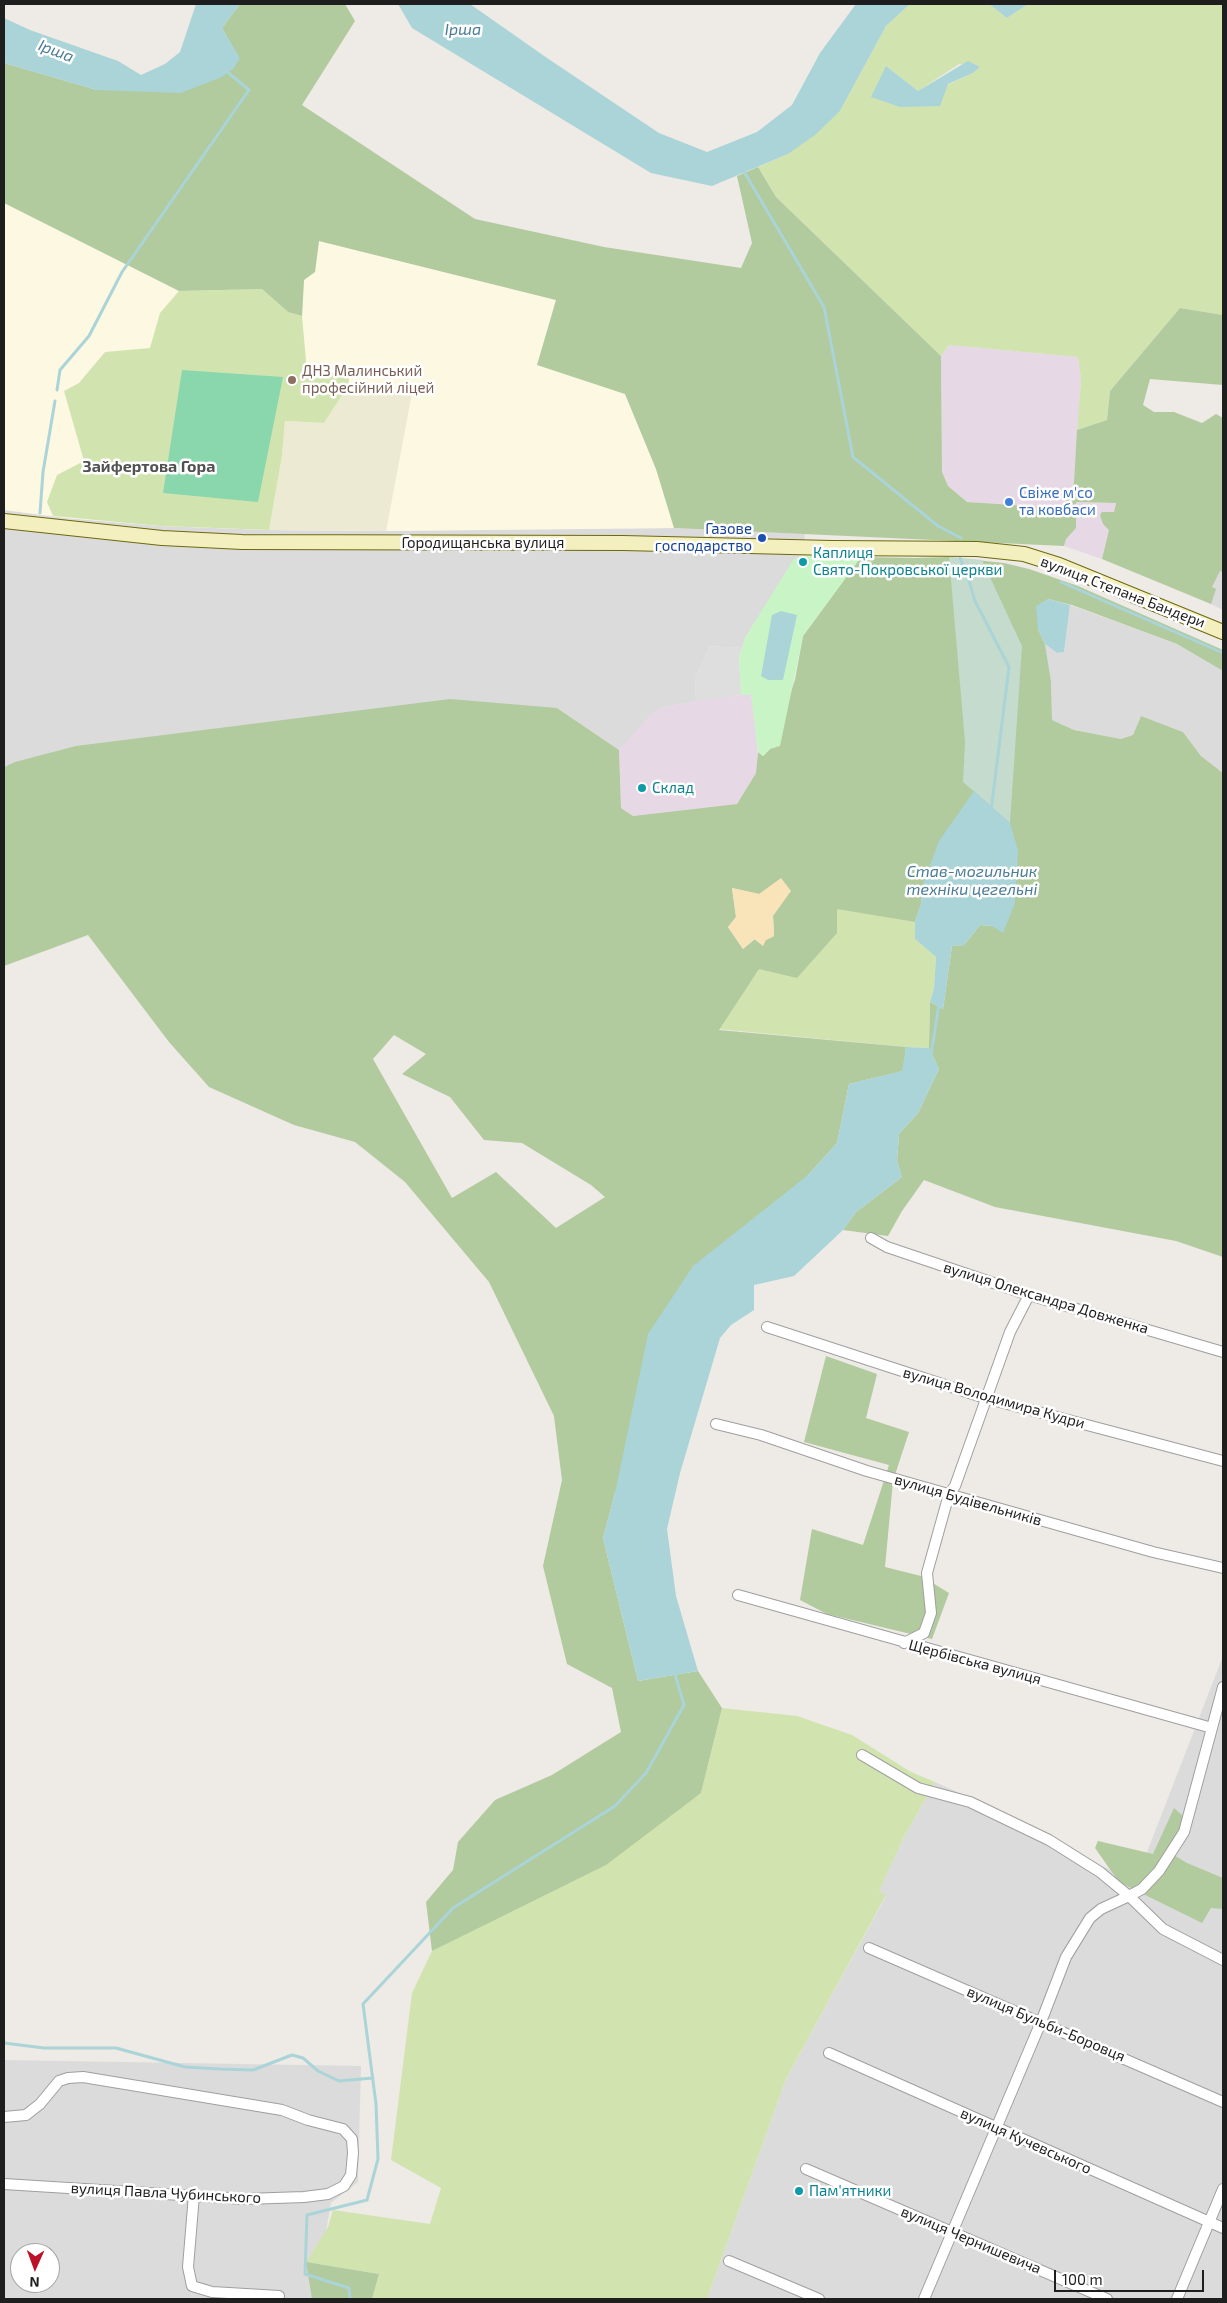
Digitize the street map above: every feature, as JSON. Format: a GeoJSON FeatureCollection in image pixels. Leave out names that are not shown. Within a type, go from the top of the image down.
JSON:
{"type":"FeatureCollection","features":[{"type":"Feature","properties":{"kind":"street","name":"Городищанська вулиця"},"geometry":{"type":"LineString","coordinates":[[4,521],[162,538],[242,542],[598,543],[840,548],[963,548]]}},
{"type":"Feature","properties":{"kind":"street","name":"вулиця Степана Бандери"},"geometry":{"type":"LineString","coordinates":[[963,548],[1007,552],[1046,560],[1223,632]]}},
{"type":"Feature","properties":{"kind":"street","name":"вулиця Олександра Довженка"},"geometry":{"type":"LineString","coordinates":[[871,1238],[887,1247],[1029,1295],[1223,1352]]}},
{"type":"Feature","properties":{"kind":"street"},"geometry":{"type":"LineString","coordinates":[[904,1643],[924,1633],[931,1612],[927,1573],[949,1494],[955,1486],[1010,1332],[1029,1295]]}},
{"type":"Feature","properties":{"kind":"street","name":"вулиця Володимира Кудри"},"geometry":{"type":"LineString","coordinates":[[767,1327],[985,1398],[1223,1461]]}},
{"type":"Feature","properties":{"kind":"street","name":"вулиця Будівельників"},"geometry":{"type":"LineString","coordinates":[[716,1424],[761,1435],[867,1471],[1153,1552],[1223,1568]]}},
{"type":"Feature","properties":{"kind":"street","name":"Щербівська вулиця"},"geometry":{"type":"LineString","coordinates":[[738,1595],[1212,1728]]}},
{"type":"Feature","properties":{"kind":"street"},"geometry":{"type":"LineString","coordinates":[[924,2299],[951,2231],[997,2128],[1066,1957],[1094,1913],[1108,1904],[1142,1889],[1167,1862],[1184,1832],[1223,1687]]}},
{"type":"Feature","properties":{"kind":"street"},"geometry":{"type":"LineString","coordinates":[[862,1755],[918,1788],[970,1802],[1048,1840],[1100,1872],[1129,1896],[1163,1929],[1223,1960]]}},
{"type":"Feature","properties":{"kind":"street","name":"вулиця Бульби-Боровця"},"geometry":{"type":"LineString","coordinates":[[869,1948],[1223,2102]]}},
{"type":"Feature","properties":{"kind":"street","name":"вулиця Кучевського"},"geometry":{"type":"LineString","coordinates":[[830,2053],[1223,2228]]}},
{"type":"Feature","properties":{"kind":"street","name":"вулиця Павла Чубинського"},"geometry":{"type":"LineString","coordinates":[[4,2117],[26,2115],[40,2104],[59,2081],[75,2077],[282,2110],[308,2120],[343,2129],[350,2135],[353,2144],[351,2175],[344,2186],[328,2194],[268,2199],[4,2184]]}},
{"type":"Feature","properties":{"kind":"street","name":"вулиця Чернишевича"},"geometry":{"type":"LineString","coordinates":[[806,2169],[1107,2299]]}},
{"type":"Feature","properties":{"kind":"street"},"geometry":{"type":"LineString","coordinates":[[1176,2299],[1223,2189]]}},
{"type":"Feature","properties":{"kind":"street"},"geometry":{"type":"LineString","coordinates":[[194,2195],[188,2260],[189,2279],[192,2286],[200,2290],[212,2292],[279,2296]]}},
{"type":"Feature","properties":{"kind":"street"},"geometry":{"type":"LineString","coordinates":[[729,2261],[819,2299]]}},
{"type":"Feature","properties":{"kind":"shaded area","name":"ДНЗ Малинський професійний ліцей"},"geometry":{"type":"Polygon","coordinates":[[[4,203],[302,316],[304,280],[315,272],[319,241],[556,300],[538,365],[625,394],[656,469],[674,528],[386,531],[269,530],[160,526],[66,518],[4,510],[4,203]]]}},
{"type":"Feature","properties":{"kind":"shaded area"},"geometry":{"type":"Polygon","coordinates":[[[949,345],[1078,357],[1081,380],[1074,482],[1070,498],[1059,508],[967,502],[948,486],[942,472],[941,356],[949,345]]]}},
{"type":"Feature","properties":{"kind":"shaded area"},"geometry":{"type":"Polygon","coordinates":[[[348,386],[412,393],[386,531],[269,530],[282,456],[285,421],[324,423],[348,386]]]}},
{"type":"Feature","properties":{"kind":"shaded area"},"geometry":{"type":"Polygon","coordinates":[[[1073,502],[1116,503],[1102,559],[1064,546],[1073,502]]]}},
{"type":"Feature","properties":{"kind":"shaded area"},"geometry":{"type":"Polygon","coordinates":[[[4,510],[66,518],[160,526],[269,530],[386,531],[674,528],[805,534],[803,555],[797,557],[745,638],[742,648],[710,646],[695,678],[696,701],[661,708],[619,750],[557,708],[15,762],[4,767],[4,510]]]}},
{"type":"Feature","properties":{"kind":"shaded area"},"geometry":{"type":"Polygon","coordinates":[[[1202,563],[1223,572],[1223,610],[1190,594],[1202,563]]]}},
{"type":"Feature","properties":{"kind":"shaded area"},"geometry":{"type":"Polygon","coordinates":[[[1070,605],[1177,644],[1223,671],[1223,773],[1201,756],[1183,732],[1141,716],[1133,735],[1121,739],[1074,730],[1052,720],[1051,681],[1045,644],[1057,653],[1064,652],[1070,605]]]}},
{"type":"Feature","properties":{"kind":"shaded area"},"geometry":{"type":"Polygon","coordinates":[[[710,646],[742,648],[739,658],[741,695],[696,701],[695,678],[710,646]]]}},
{"type":"Feature","properties":{"kind":"shaded area"},"geometry":{"type":"Polygon","coordinates":[[[751,694],[758,762],[756,773],[737,804],[633,816],[621,808],[619,750],[652,713],[661,708],[705,699],[751,694]]]}},
{"type":"Feature","properties":{"kind":"shaded area"},"geometry":{"type":"Polygon","coordinates":[[[1223,1656],[1223,2299],[707,2299],[786,2079],[886,1896],[878,1892],[903,1839],[935,1782],[993,1808],[1082,1860],[1137,1878],[1223,1656]]]}},
{"type":"Feature","properties":{"kind":"shaded area"},"geometry":{"type":"Polygon","coordinates":[[[4,2060],[361,2066],[358,2182],[331,2203],[314,2299],[4,2299],[4,2060]]]}},
{"type":"Feature","properties":{"kind":"green space"},"geometry":{"type":"Polygon","coordinates":[[[240,4],[345,4],[355,21],[302,105],[475,219],[604,247],[741,268],[752,243],[737,176],[758,167],[776,197],[941,356],[942,472],[948,486],[967,502],[1059,508],[1070,498],[1074,482],[1077,430],[1107,420],[1110,391],[1180,308],[1223,315],[1223,385],[1150,379],[1143,405],[1154,412],[1174,412],[1202,423],[1216,414],[1223,418],[1223,572],[1220,571],[1212,587],[1216,589],[1211,604],[1102,559],[1109,530],[1103,524],[1100,515],[1102,512],[1114,512],[1116,503],[1076,502],[1076,528],[1066,539],[1064,546],[674,528],[656,469],[625,394],[537,365],[556,300],[319,241],[315,272],[304,280],[302,316],[288,312],[262,289],[179,291],[4,203],[4,63],[97,90],[239,58],[222,28],[240,4]]]}},
{"type":"Feature","properties":{"kind":"green space"},"geometry":{"type":"Polygon","coordinates":[[[910,4],[989,4],[1007,18],[1028,4],[1223,4],[1223,315],[1180,308],[1110,391],[1107,420],[1077,430],[1081,380],[1078,357],[949,345],[941,356],[776,197],[758,167],[788,154],[840,111],[886,26],[910,4]],[[959,64],[918,91],[886,66],[900,107],[973,73],[980,67],[959,64]]]}},
{"type":"Feature","properties":{"kind":"green space"},"geometry":{"type":"Polygon","coordinates":[[[262,289],[288,312],[302,316],[307,372],[350,373],[348,386],[324,423],[285,421],[282,456],[269,530],[160,526],[53,516],[47,502],[57,475],[84,461],[64,391],[79,383],[105,352],[150,348],[160,313],[179,291],[262,289]]]}},
{"type":"Feature","properties":{"kind":"green space"},"geometry":{"type":"Polygon","coordinates":[[[182,370],[283,377],[258,502],[163,493],[182,370]]]}},
{"type":"Feature","properties":{"kind":"green space"},"geometry":{"type":"Polygon","coordinates":[[[803,555],[861,557],[803,636],[780,746],[770,749],[763,756],[758,752],[751,694],[741,695],[739,658],[745,638],[793,560],[803,555]]]}},
{"type":"Feature","properties":{"kind":"green space"},"geometry":{"type":"Polygon","coordinates":[[[861,557],[949,557],[1004,563],[1029,569],[1078,586],[1223,650],[1223,671],[1177,644],[1072,605],[1048,599],[1038,629],[1045,644],[1051,681],[1052,720],[1074,730],[1121,739],[1133,735],[1141,716],[1183,732],[1201,756],[1223,773],[1223,1257],[1176,1241],[995,1207],[924,1180],[902,1211],[888,1236],[843,1230],[856,1212],[902,1177],[897,1161],[899,1134],[918,1113],[939,1069],[929,1048],[930,1002],[943,1009],[952,946],[964,945],[980,925],[992,926],[923,884],[921,904],[915,922],[837,909],[837,933],[797,978],[759,969],[719,1030],[906,1047],[903,1071],[849,1084],[837,1143],[808,1175],[615,1493],[603,1538],[638,1681],[698,1671],[722,1708],[701,1793],[606,1865],[432,1951],[426,1902],[453,1870],[458,1842],[495,1800],[552,1775],[621,1732],[612,1688],[567,1664],[543,1566],[562,1480],[554,1416],[489,1282],[405,1182],[355,1142],[294,1125],[209,1087],[169,1042],[88,935],[4,966],[4,767],[15,762],[76,746],[450,699],[557,708],[619,750],[621,808],[633,816],[737,804],[756,773],[758,752],[763,756],[770,749],[795,680],[803,636],[861,557]],[[732,888],[736,917],[728,927],[743,949],[755,939],[766,940],[774,936],[773,916],[759,894],[732,888]],[[394,1035],[373,1059],[452,1198],[496,1172],[556,1228],[605,1197],[591,1185],[522,1143],[484,1140],[450,1097],[402,1074],[426,1054],[394,1035]]]}},
{"type":"Feature","properties":{"kind":"green space"},"geometry":{"type":"Polygon","coordinates":[[[949,557],[982,560],[1022,646],[1010,823],[963,782],[965,742],[949,557]]]}},
{"type":"Feature","properties":{"kind":"green space"},"geometry":{"type":"Polygon","coordinates":[[[837,908],[915,922],[915,939],[936,957],[934,988],[930,1002],[929,1048],[718,1029],[759,969],[837,908]]]}},
{"type":"Feature","properties":{"kind":"green space"},"geometry":{"type":"Polygon","coordinates":[[[826,1356],[877,1374],[866,1418],[909,1432],[893,1481],[885,1567],[921,1576],[949,1593],[932,1639],[827,1614],[800,1600],[812,1529],[863,1545],[889,1465],[804,1442],[826,1356]]]}},
{"type":"Feature","properties":{"kind":"green space"},"geometry":{"type":"Polygon","coordinates":[[[722,1708],[797,1716],[852,1735],[911,1772],[935,1782],[903,1839],[879,1891],[886,1895],[786,2079],[707,2299],[372,2299],[379,2274],[306,2262],[328,2227],[333,2210],[430,2224],[441,2188],[391,2160],[412,1993],[432,1951],[518,1907],[701,1793],[722,1708]]]}},
{"type":"Feature","properties":{"kind":"green space"},"geometry":{"type":"Polygon","coordinates":[[[1174,1808],[1183,1816],[1181,1827],[1167,1851],[1187,1863],[1223,1878],[1223,1909],[1211,1908],[1202,1923],[1119,1882],[1095,1848],[1098,1841],[1153,1854],[1174,1808]]]}},
{"type":"Feature","properties":{"kind":"green space"},"geometry":{"type":"Polygon","coordinates":[[[306,2262],[379,2274],[372,2299],[312,2299],[306,2262]]]}},
{"type":"Feature","properties":{"kind":"sand"},"geometry":{"type":"Polygon","coordinates":[[[781,878],[791,891],[773,916],[774,936],[766,940],[763,946],[754,939],[743,949],[728,927],[736,917],[732,888],[759,894],[781,878]]]}},
{"type":"Feature","properties":{"kind":"water","name":"Ірша"},"geometry":{"type":"Polygon","coordinates":[[[196,4],[240,4],[222,28],[240,58],[234,68],[222,77],[181,93],[97,90],[4,63],[4,18],[30,30],[118,61],[141,75],[165,64],[180,52],[196,4]]]}},
{"type":"Feature","properties":{"kind":"water","name":"Ірша"},"geometry":{"type":"Polygon","coordinates":[[[398,4],[470,4],[659,133],[707,152],[757,132],[792,105],[820,53],[856,4],[910,4],[886,26],[840,111],[815,135],[788,154],[712,186],[651,173],[412,28],[398,4]]]}},
{"type":"Feature","properties":{"kind":"water"},"geometry":{"type":"Polygon","coordinates":[[[989,4],[1028,4],[1007,18],[989,4]]]}},
{"type":"Feature","properties":{"kind":"water"},"geometry":{"type":"Polygon","coordinates":[[[968,61],[980,67],[973,73],[948,84],[940,106],[900,107],[871,97],[886,66],[918,91],[968,61]]]}},
{"type":"Feature","properties":{"kind":"water"},"geometry":{"type":"Polygon","coordinates":[[[1048,599],[1070,605],[1064,652],[1057,653],[1045,644],[1038,629],[1036,606],[1048,599]]]}},
{"type":"Feature","properties":{"kind":"water"},"geometry":{"type":"Polygon","coordinates":[[[781,611],[797,615],[783,680],[768,680],[761,676],[772,615],[781,611]]]}},
{"type":"Feature","properties":{"kind":"water","name":"Став-могильник техніки цегельні"},"geometry":{"type":"Polygon","coordinates":[[[974,791],[1010,823],[1018,850],[1015,903],[1003,933],[992,926],[980,925],[964,945],[952,946],[943,1009],[930,1002],[934,988],[936,957],[915,939],[915,922],[921,904],[923,884],[939,841],[974,791]]]}},
{"type":"Feature","properties":{"kind":"water"},"geometry":{"type":"Polygon","coordinates":[[[906,1047],[929,1048],[939,1069],[918,1113],[899,1134],[897,1161],[902,1177],[856,1212],[843,1230],[794,1276],[754,1285],[754,1310],[731,1325],[720,1338],[680,1473],[667,1529],[676,1596],[698,1671],[638,1681],[603,1538],[615,1493],[648,1334],[693,1266],[808,1175],[837,1143],[849,1084],[902,1071],[906,1047]]]}},
{"type":"Feature","properties":{"kind":"waterway"},"geometry":{"type":"LineString","coordinates":[[57,390],[60,370],[89,336],[122,272],[249,90],[225,70]]}},
{"type":"Feature","properties":{"kind":"waterway"},"geometry":{"type":"LineString","coordinates":[[743,170],[824,307],[853,457],[938,526],[961,538]]}},
{"type":"Feature","properties":{"kind":"waterway"},"geometry":{"type":"LineString","coordinates":[[40,513],[43,472],[55,401]]}},
{"type":"Feature","properties":{"kind":"waterway"},"geometry":{"type":"LineString","coordinates":[[960,558],[975,601],[1009,667],[991,811]]}},
{"type":"Feature","properties":{"kind":"waterway"},"geometry":{"type":"LineString","coordinates":[[1061,582],[1223,653]]}},
{"type":"Feature","properties":{"kind":"waterway"},"geometry":{"type":"LineString","coordinates":[[931,1055],[939,1004]]}},
{"type":"Feature","properties":{"kind":"waterway"},"geometry":{"type":"LineString","coordinates":[[350,2299],[349,2288],[305,2274],[307,2215],[367,2200],[378,2159],[376,2104],[363,2004],[453,1908],[615,1806],[646,1773],[684,1705],[674,1671]]}},
{"type":"Feature","properties":{"kind":"waterway"},"geometry":{"type":"LineString","coordinates":[[4,2043],[44,2048],[116,2048],[185,2067],[219,2069],[253,2070],[292,2055],[303,2058],[318,2071],[339,2081],[373,2078]]}},
{"type":"Feature","properties":{"kind":"place","name":"ДНЗ Малинський професійний ліцей"},"geometry":{"type":"Point","coordinates":[292,380]}},
{"type":"Feature","properties":{"kind":"place","name":"Свіже м'со та ковбаси"},"geometry":{"type":"Point","coordinates":[1009,502]}},
{"type":"Feature","properties":{"kind":"place","name":"Газове господарство"},"geometry":{"type":"Point","coordinates":[762,538]}},
{"type":"Feature","properties":{"kind":"place","name":"Каплиця Свято-Покровської церкви"},"geometry":{"type":"Point","coordinates":[803,562]}},
{"type":"Feature","properties":{"kind":"place","name":"Склад"},"geometry":{"type":"Point","coordinates":[642,788]}},
{"type":"Feature","properties":{"kind":"place","name":"Пам'ятники"},"geometry":{"type":"Point","coordinates":[799,2191]}},
{"type":"Feature","properties":{"kind":"district","name":"Зайфертова Гора"},"geometry":{"type":"Point","coordinates":[149,467]}}]}
